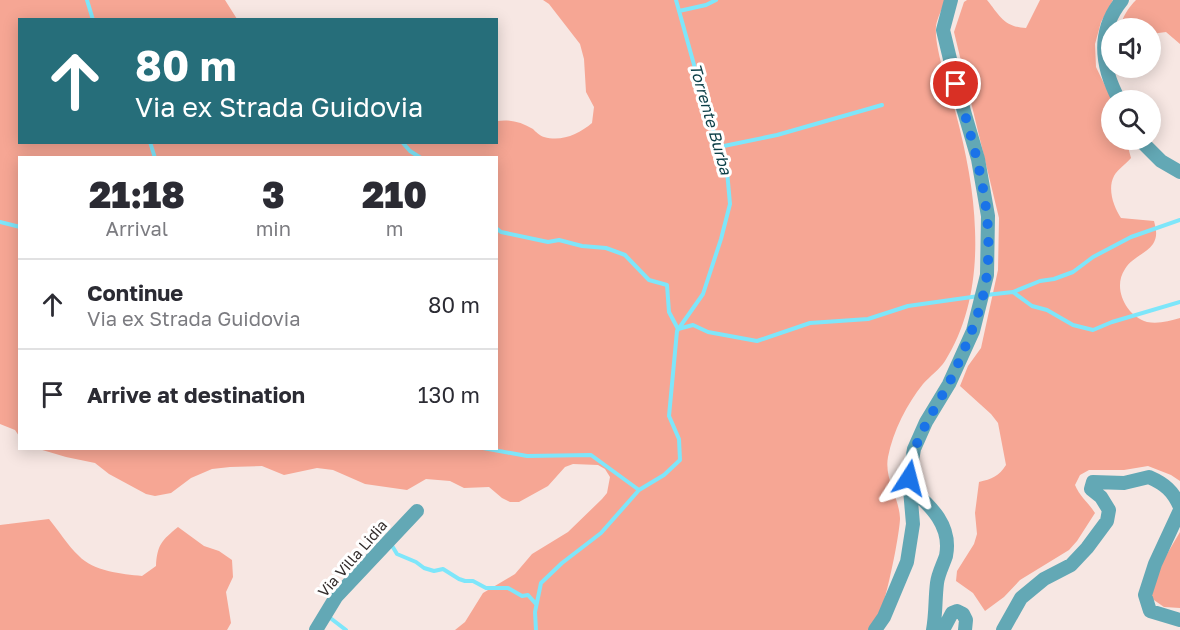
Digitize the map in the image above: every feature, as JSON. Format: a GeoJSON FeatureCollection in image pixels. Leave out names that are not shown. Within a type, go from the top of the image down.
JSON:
{"type":"FeatureCollection","features":[{"type":"Feature","properties":{"kind":"street"},"geometry":{"type":"LineString","coordinates":[[875,630],[884,617],[907,562],[914,524],[910,464],[914,449],[926,422],[949,384],[973,331],[987,275],[988,216],[978,159],[953,75],[943,30],[951,0]]}},
{"type":"Feature","properties":{"kind":"street"},"geometry":{"type":"LineString","coordinates":[[1115,90],[1106,71],[1104,44],[1110,20],[1122,0]]}},
{"type":"Feature","properties":{"kind":"street"},"geometry":{"type":"LineString","coordinates":[[1150,150],[1161,161],[1180,172]]}},
{"type":"Feature","properties":{"kind":"street"},"geometry":{"type":"LineString","coordinates":[[1003,630],[1021,598],[1044,579],[1071,565],[1107,520],[1109,510],[1101,497],[1091,489],[1093,482],[1124,483],[1149,477],[1164,484],[1174,494],[1180,509],[1155,564],[1145,595],[1150,611],[1180,620]]}},
{"type":"Feature","properties":{"kind":"street"},"geometry":{"type":"LineString","coordinates":[[911,489],[929,504],[942,522],[947,541],[946,555],[937,582],[933,630]]}},
{"type":"Feature","properties":{"kind":"street","name":"Via Villa Lidia"},"geometry":{"type":"LineString","coordinates":[[316,630],[336,597],[417,511]]}},
{"type":"Feature","properties":{"kind":"street"},"geometry":{"type":"LineString","coordinates":[[943,630],[952,614],[957,611],[963,614],[966,620],[965,630]]}},
{"type":"Feature","properties":{"kind":"shaded area"},"geometry":{"type":"Polygon","coordinates":[[[0,0],[225,0],[236,18],[18,18],[18,144],[498,144],[498,121],[520,123],[538,134],[551,138],[564,138],[576,134],[592,123],[594,107],[586,92],[584,59],[580,44],[549,4],[543,0],[945,0],[936,26],[936,36],[963,143],[971,187],[975,230],[973,282],[966,315],[953,346],[943,364],[911,400],[890,447],[888,473],[900,518],[888,587],[880,613],[868,630],[455,630],[465,622],[483,593],[515,574],[532,554],[568,532],[602,499],[607,493],[610,477],[605,469],[598,465],[573,464],[565,467],[548,486],[519,502],[510,502],[502,498],[489,487],[464,488],[450,481],[426,479],[407,490],[365,484],[333,470],[317,468],[284,475],[262,466],[212,469],[191,478],[171,493],[155,496],[146,494],[109,474],[95,463],[42,450],[498,450],[498,156],[18,156],[18,434],[15,430],[0,424],[0,0]]]}},
{"type":"Feature","properties":{"kind":"shaded area"},"geometry":{"type":"Polygon","coordinates":[[[987,0],[1007,23],[1026,28],[1040,0],[1113,0],[1103,18],[1101,18],[1095,44],[1096,67],[1107,90],[1101,90],[1101,150],[1129,150],[1131,158],[1117,172],[1112,181],[1112,198],[1121,218],[1154,221],[1156,233],[1155,241],[1150,247],[1125,269],[1121,276],[1121,293],[1127,308],[1139,319],[1156,323],[1180,318],[1180,481],[1148,466],[1124,470],[1089,470],[1080,475],[1075,485],[1095,513],[1077,541],[1069,550],[1020,580],[1004,597],[985,611],[973,593],[956,581],[957,571],[974,544],[977,534],[975,513],[979,482],[995,476],[1006,465],[998,423],[960,386],[968,366],[981,348],[998,270],[999,218],[954,32],[964,2],[987,0]]]}},
{"type":"Feature","properties":{"kind":"shaded area"},"geometry":{"type":"Polygon","coordinates":[[[1136,0],[1180,0],[1180,44],[1166,32],[1161,33],[1161,18],[1123,18],[1136,0]]]}},
{"type":"Feature","properties":{"kind":"shaded area"},"geometry":{"type":"Polygon","coordinates":[[[49,519],[71,548],[85,561],[117,573],[142,576],[156,566],[161,544],[178,527],[204,546],[219,551],[232,560],[233,577],[226,592],[231,623],[227,630],[0,630],[0,525],[49,519]]]}},
{"type":"Feature","properties":{"kind":"shaded area"},"geometry":{"type":"Polygon","coordinates":[[[1180,532],[1180,608],[1164,607],[1151,598],[1161,564],[1180,532]]]}},
{"type":"Feature","properties":{"kind":"waterway"},"geometry":{"type":"LineString","coordinates":[[87,0],[92,18]]}},
{"type":"Feature","properties":{"kind":"waterway","name":"Torrente Burba"},"geometry":{"type":"LineString","coordinates":[[536,630],[535,612],[541,583],[562,563],[601,533],[639,490],[664,475],[680,460],[679,439],[669,416],[677,331],[703,294],[730,204],[727,171],[708,115],[676,0]]}},
{"type":"Feature","properties":{"kind":"waterway"},"geometry":{"type":"LineString","coordinates":[[679,11],[706,5],[716,0]]}},
{"type":"Feature","properties":{"kind":"waterway"},"geometry":{"type":"LineString","coordinates":[[719,147],[777,135],[882,105]]}},
{"type":"Feature","properties":{"kind":"waterway"},"geometry":{"type":"LineString","coordinates":[[151,144],[154,156]]}},
{"type":"Feature","properties":{"kind":"waterway"},"geometry":{"type":"LineString","coordinates":[[404,144],[418,156]]}},
{"type":"Feature","properties":{"kind":"waterway"},"geometry":{"type":"LineString","coordinates":[[1013,292],[1040,281],[1073,272],[1093,257],[1131,237],[1180,220]]}},
{"type":"Feature","properties":{"kind":"waterway"},"geometry":{"type":"LineString","coordinates":[[0,222],[18,226]]}},
{"type":"Feature","properties":{"kind":"waterway"},"geometry":{"type":"LineString","coordinates":[[498,230],[548,242],[559,240],[582,246],[606,248],[625,255],[649,280],[667,285],[669,312],[678,329],[693,325],[708,332],[757,341],[810,323],[868,319],[908,306],[979,296]]}},
{"type":"Feature","properties":{"kind":"waterway"},"geometry":{"type":"LineString","coordinates":[[986,295],[1013,292],[1032,306],[1047,310],[1073,325],[1093,330],[1180,302]]}},
{"type":"Feature","properties":{"kind":"waterway"},"geometry":{"type":"LineString","coordinates":[[494,450],[527,456],[591,455],[639,490]]}},
{"type":"Feature","properties":{"kind":"waterway"},"geometry":{"type":"LineString","coordinates":[[391,544],[397,554],[424,568],[434,571],[443,569],[459,579],[473,581],[486,588],[508,588],[522,596],[528,595],[536,604]]}},
{"type":"Feature","properties":{"kind":"waterway"},"geometry":{"type":"LineString","coordinates":[[329,617],[346,630]]}},
{"type":"Feature","properties":{"kind":"route"},"geometry":{"type":"LineString","coordinates":[[909,478],[914,449],[926,422],[949,384],[973,331],[987,275],[988,216],[978,159],[956,84]]}}]}
